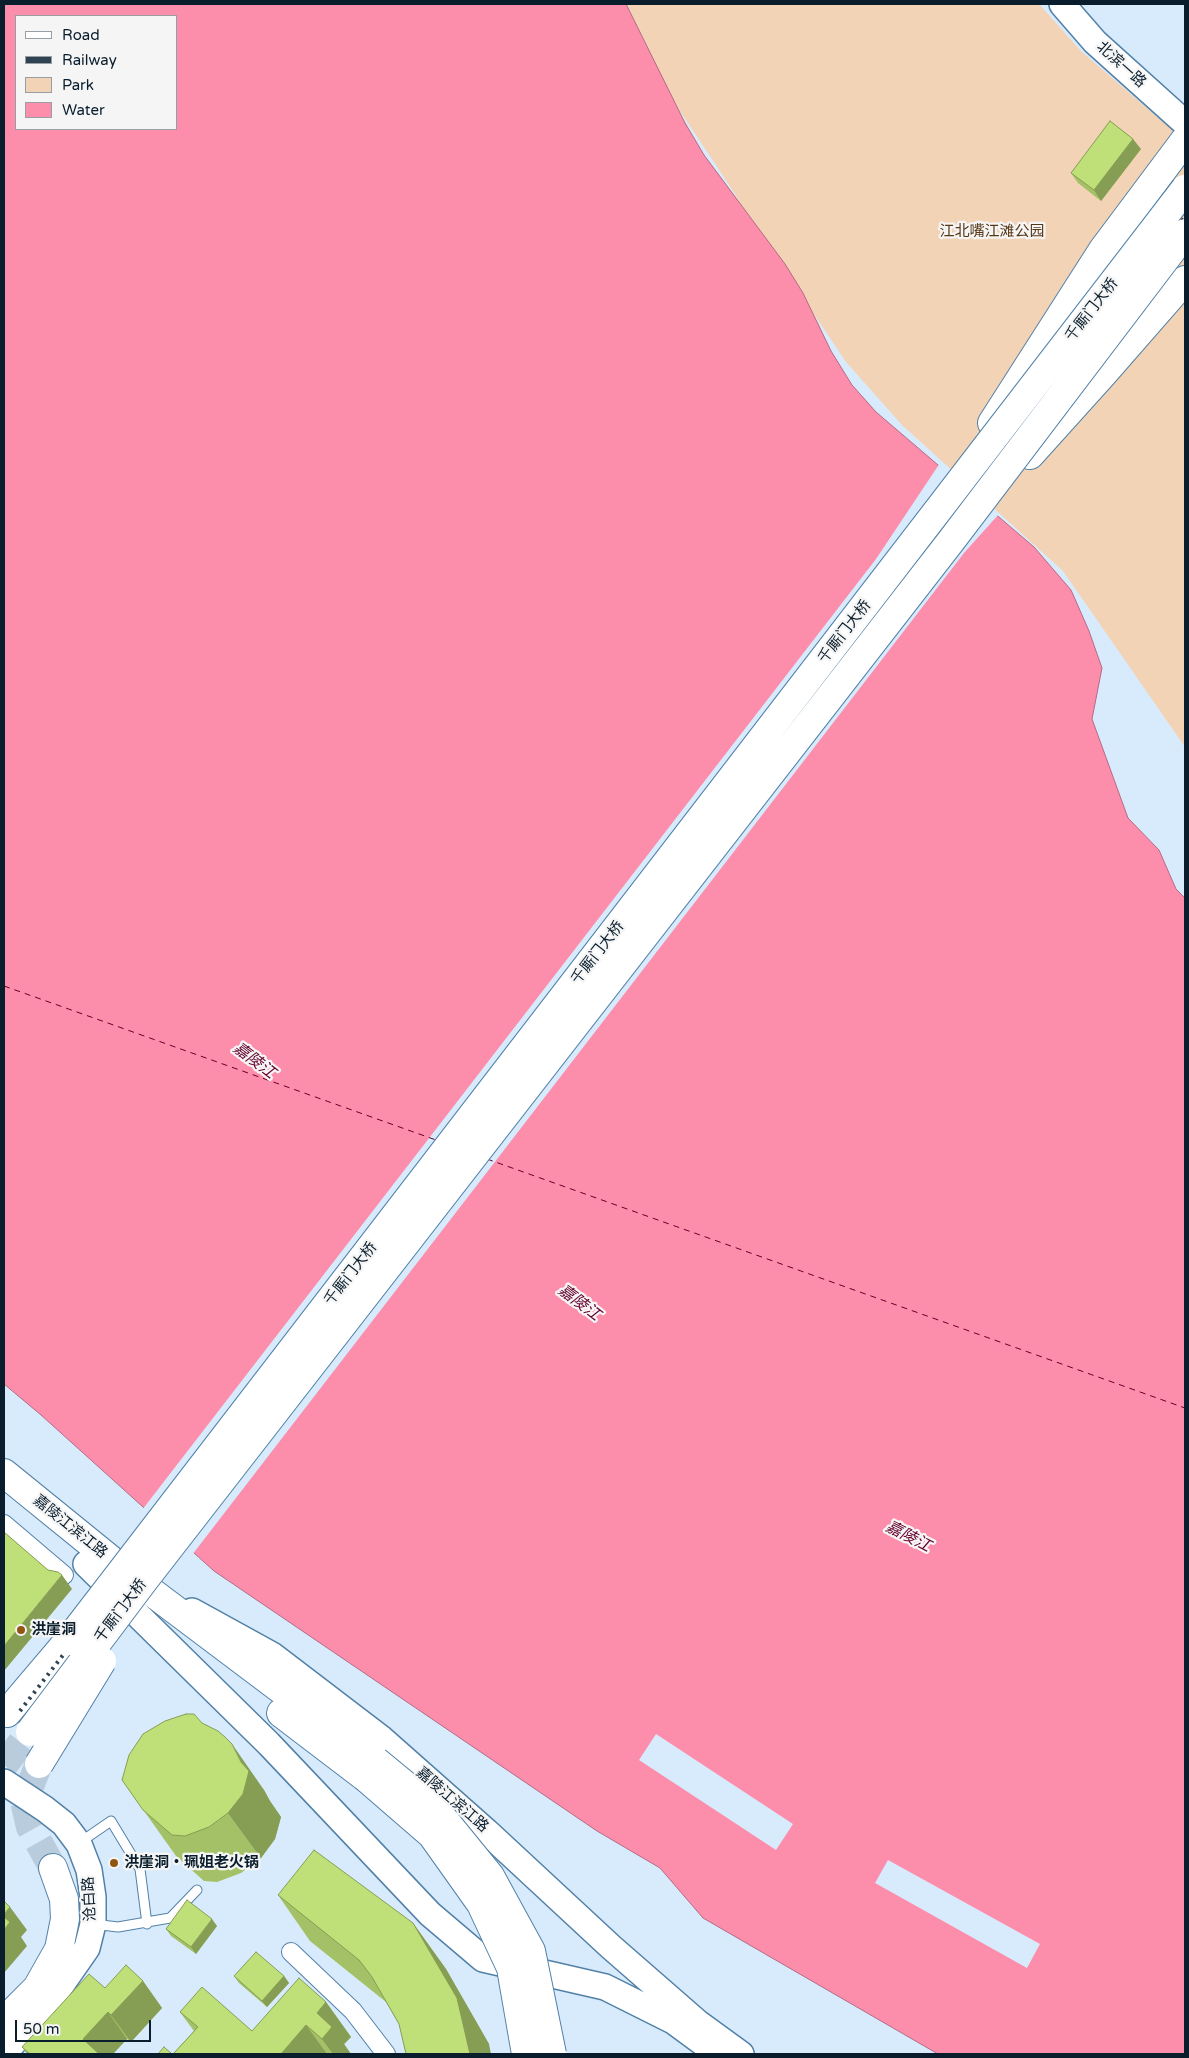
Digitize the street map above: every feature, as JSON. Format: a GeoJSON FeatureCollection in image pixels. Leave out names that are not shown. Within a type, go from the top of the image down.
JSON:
{"type":"FeatureCollection","features":[{"type":"Feature","properties":{"kind":"main road","name":"北滨一路"},"geometry":{"type":"LineString","coordinates":[[1062,4],[1095,42],[1185,123]]}},
{"type":"Feature","properties":{"kind":"main road","name":"北滨一路"},"geometry":{"type":"LineString","coordinates":[[1080,4],[1106,34],[1185,105]]}},
{"type":"Feature","properties":{"kind":"main road"},"geometry":{"type":"LineString","coordinates":[[928,524],[1102,251],[1185,140]]}},
{"type":"Feature","properties":{"kind":"main road","name":"千厮门大桥"},"geometry":{"type":"LineString","coordinates":[[7,1713],[68,1641],[1185,189]]}},
{"type":"Feature","properties":{"kind":"main road","name":"千厮门大桥"},"geometry":{"type":"LineString","coordinates":[[30,1732],[141,1580],[951,540],[1185,233]]}},
{"type":"Feature","properties":{"kind":"main road"},"geometry":{"type":"LineString","coordinates":[[951,540],[1104,374],[1185,280]]}},
{"type":"Feature","properties":{"kind":"main road","name":"嘉陵江滨江路"},"geometry":{"type":"LineString","coordinates":[[4,1473],[376,1761],[438,1812],[490,1876],[531,1951],[552,2054]]}},
{"type":"Feature","properties":{"kind":"main road","name":"嘉陵江滨江路"},"geometry":{"type":"LineString","coordinates":[[4,1497],[75,1570],[268,1744],[375,1854],[430,1914],[483,1959],[605,1987],[672,2021],[718,2054]]}},
{"type":"Feature","properties":{"kind":"main road","name":"嘉陵江滨江路"},"geometry":{"type":"LineString","coordinates":[[75,1570],[365,1778],[432,1835],[481,1904],[510,1968],[526,2054]]}},
{"type":"Feature","properties":{"kind":"main road"},"geometry":{"type":"LineString","coordinates":[[39,1764],[92,1680],[141,1580]]}},
{"type":"Feature","properties":{"kind":"main road","name":"嘉陵江滨江路"},"geometry":{"type":"LineString","coordinates":[[141,1580],[272,1655],[382,1738],[611,1947],[697,2022],[741,2054]]}},
{"type":"Feature","properties":{"kind":"main road","name":"沧白路"},"geometry":{"type":"LineString","coordinates":[[4,1782],[45,1808],[64,1824],[79,1844],[89,1870],[93,1897],[93,1924],[87,1948],[72,1971],[4,2054]]}},
{"type":"Feature","properties":{"kind":"main road"},"geometry":{"type":"LineString","coordinates":[[4,2021],[37,1988],[59,1949],[65,1920],[64,1899],[54,1868]]}},
{"type":"Feature","properties":{"kind":"main road"},"geometry":{"type":"LineString","coordinates":[[605,1987],[620,1975],[611,1947]]}},
{"type":"Feature","properties":{"kind":"street"},"geometry":{"type":"LineString","coordinates":[[4,1524],[75,1570]]}},
{"type":"Feature","properties":{"kind":"street"},"geometry":{"type":"LineString","coordinates":[[291,1952],[354,2011],[386,2054]]}},
{"type":"Feature","properties":{"kind":"lane"},"geometry":{"type":"LineString","coordinates":[[79,1844],[111,1822],[140,1869],[147,1924]]}},
{"type":"Feature","properties":{"kind":"lane"},"geometry":{"type":"LineString","coordinates":[[93,1924],[118,1927],[147,1924],[170,1918],[197,1890]]}},
{"type":"Feature","properties":{"kind":"green space","name":"江北嘴江滩公园"},"geometry":{"type":"Polygon","coordinates":[[[4,4],[1039,4],[1081,51],[1185,141],[1185,747],[1063,571],[902,425],[846,362],[814,314],[831,351],[852,385],[876,412],[1034,547],[1071,590],[27,321],[4,4]],[[674,102],[704,155],[739,200],[674,102]]]}},
{"type":"Feature","properties":{"kind":"water","name":"嘉陵江"},"geometry":{"type":"Polygon","coordinates":[[[4,4],[626,4],[685,123],[704,155],[785,264],[803,293],[831,351],[852,385],[876,412],[1034,547],[1071,590],[1089,631],[1102,668],[1092,719],[1128,818],[1159,850],[1176,889],[1185,898],[1185,2054],[938,2054],[703,1918],[660,1868],[597,1831],[214,1571],[4,1384],[4,4]]]}},
{"type":"Feature","properties":{"kind":"pier"},"geometry":{"type":"Polygon","coordinates":[[[940,463],[999,514],[964,553],[192,1555],[142,1510],[876,559],[940,463]]]}},
{"type":"Feature","properties":{"kind":"pier"},"geometry":{"type":"Polygon","coordinates":[[[656,1734],[793,1824],[776,1850],[639,1760],[656,1734]]]}},
{"type":"Feature","properties":{"kind":"pier"},"geometry":{"type":"Polygon","coordinates":[[[888,1860],[1040,1944],[1027,1968],[875,1883],[888,1860]]]}},
{"type":"Feature","properties":{"kind":"building"},"geometry":{"type":"Polygon","coordinates":[[[1110,121],[1133,139],[1094,190],[1071,173],[1110,121]]]}},
{"type":"Feature","properties":{"kind":"building","name":"洪崖洞"},"geometry":{"type":"Polygon","coordinates":[[[4,1532],[48,1570],[62,1575],[4,1646],[4,1532]]]}},
{"type":"Feature","properties":{"kind":"building"},"geometry":{"type":"Polygon","coordinates":[[[186,1714],[194,1714],[202,1723],[225,1737],[232,1744],[241,1762],[249,1771],[243,1794],[228,1813],[209,1827],[185,1836],[172,1835],[143,1810],[122,1780],[129,1755],[143,1734],[165,1721],[186,1714]]]}},
{"type":"Feature","properties":{"kind":"building"},"geometry":{"type":"Polygon","coordinates":[[[314,1850],[413,1923],[457,1998],[470,2054],[406,2054],[399,2024],[372,1977],[359,1960],[278,1895],[314,1850]]]}},
{"type":"Feature","properties":{"kind":"building"},"geometry":{"type":"Polygon","coordinates":[[[187,1900],[212,1919],[191,1947],[166,1929],[187,1900]]]}},
{"type":"Feature","properties":{"kind":"building"},"geometry":{"type":"Polygon","coordinates":[[[4,1901],[10,1907],[4,1914],[4,1901]]]}},
{"type":"Feature","properties":{"kind":"building"},"geometry":{"type":"Polygon","coordinates":[[[4,1917],[10,1922],[4,1930],[4,1917]]]}},
{"type":"Feature","properties":{"kind":"building"},"geometry":{"type":"Polygon","coordinates":[[[256,1952],[284,1976],[262,2001],[234,1976],[256,1952]]]}},
{"type":"Feature","properties":{"kind":"building"},"geometry":{"type":"Polygon","coordinates":[[[126,1965],[143,1981],[111,2015],[108,2012],[83,2039],[99,2054],[30,2054],[22,2047],[89,1974],[105,1988],[126,1965]]]}},
{"type":"Feature","properties":{"kind":"building"},"geometry":{"type":"Polygon","coordinates":[[[299,1978],[326,2002],[317,2013],[332,2027],[322,2039],[306,2025],[281,2054],[173,2054],[198,2027],[180,2012],[202,1987],[252,2031],[299,1978]]]}},
{"type":"Feature","properties":{"kind":"building"},"geometry":{"type":"Polygon","coordinates":[[[164,2047],[172,2054],[158,2054],[164,2047]]]}},
{"type":"Feature","properties":{"kind":"ferry route"},"geometry":{"type":"LineString","coordinates":[[4,986],[436,1140]]}},
{"type":"Feature","properties":{"kind":"ferry route"},"geometry":{"type":"LineString","coordinates":[[487,1159],[1185,1408]]}},
{"type":"Feature","properties":{"kind":"tunnel"},"geometry":{"type":"LineString","coordinates":[[4,1765],[30,1732]]}},
{"type":"Feature","properties":{"kind":"tunnel"},"geometry":{"type":"LineString","coordinates":[[39,1764],[24,1801],[30,1827],[53,1868]]}},
{"type":"Feature","properties":{"kind":"railway"},"geometry":{"type":"LineString","coordinates":[[20,1711],[1185,196]]}},
{"type":"Feature","properties":{"kind":"railway"},"geometry":{"type":"LineString","coordinates":[[30,1719],[1185,217]]}},
{"type":"Feature","properties":{"kind":"place","name":"洪崖洞"},"geometry":{"type":"Point","coordinates":[21,1630]}},
{"type":"Feature","properties":{"kind":"place","name":"洪崖洞‧珮姐老火锅"},"geometry":{"type":"Point","coordinates":[114,1863]}}]}
